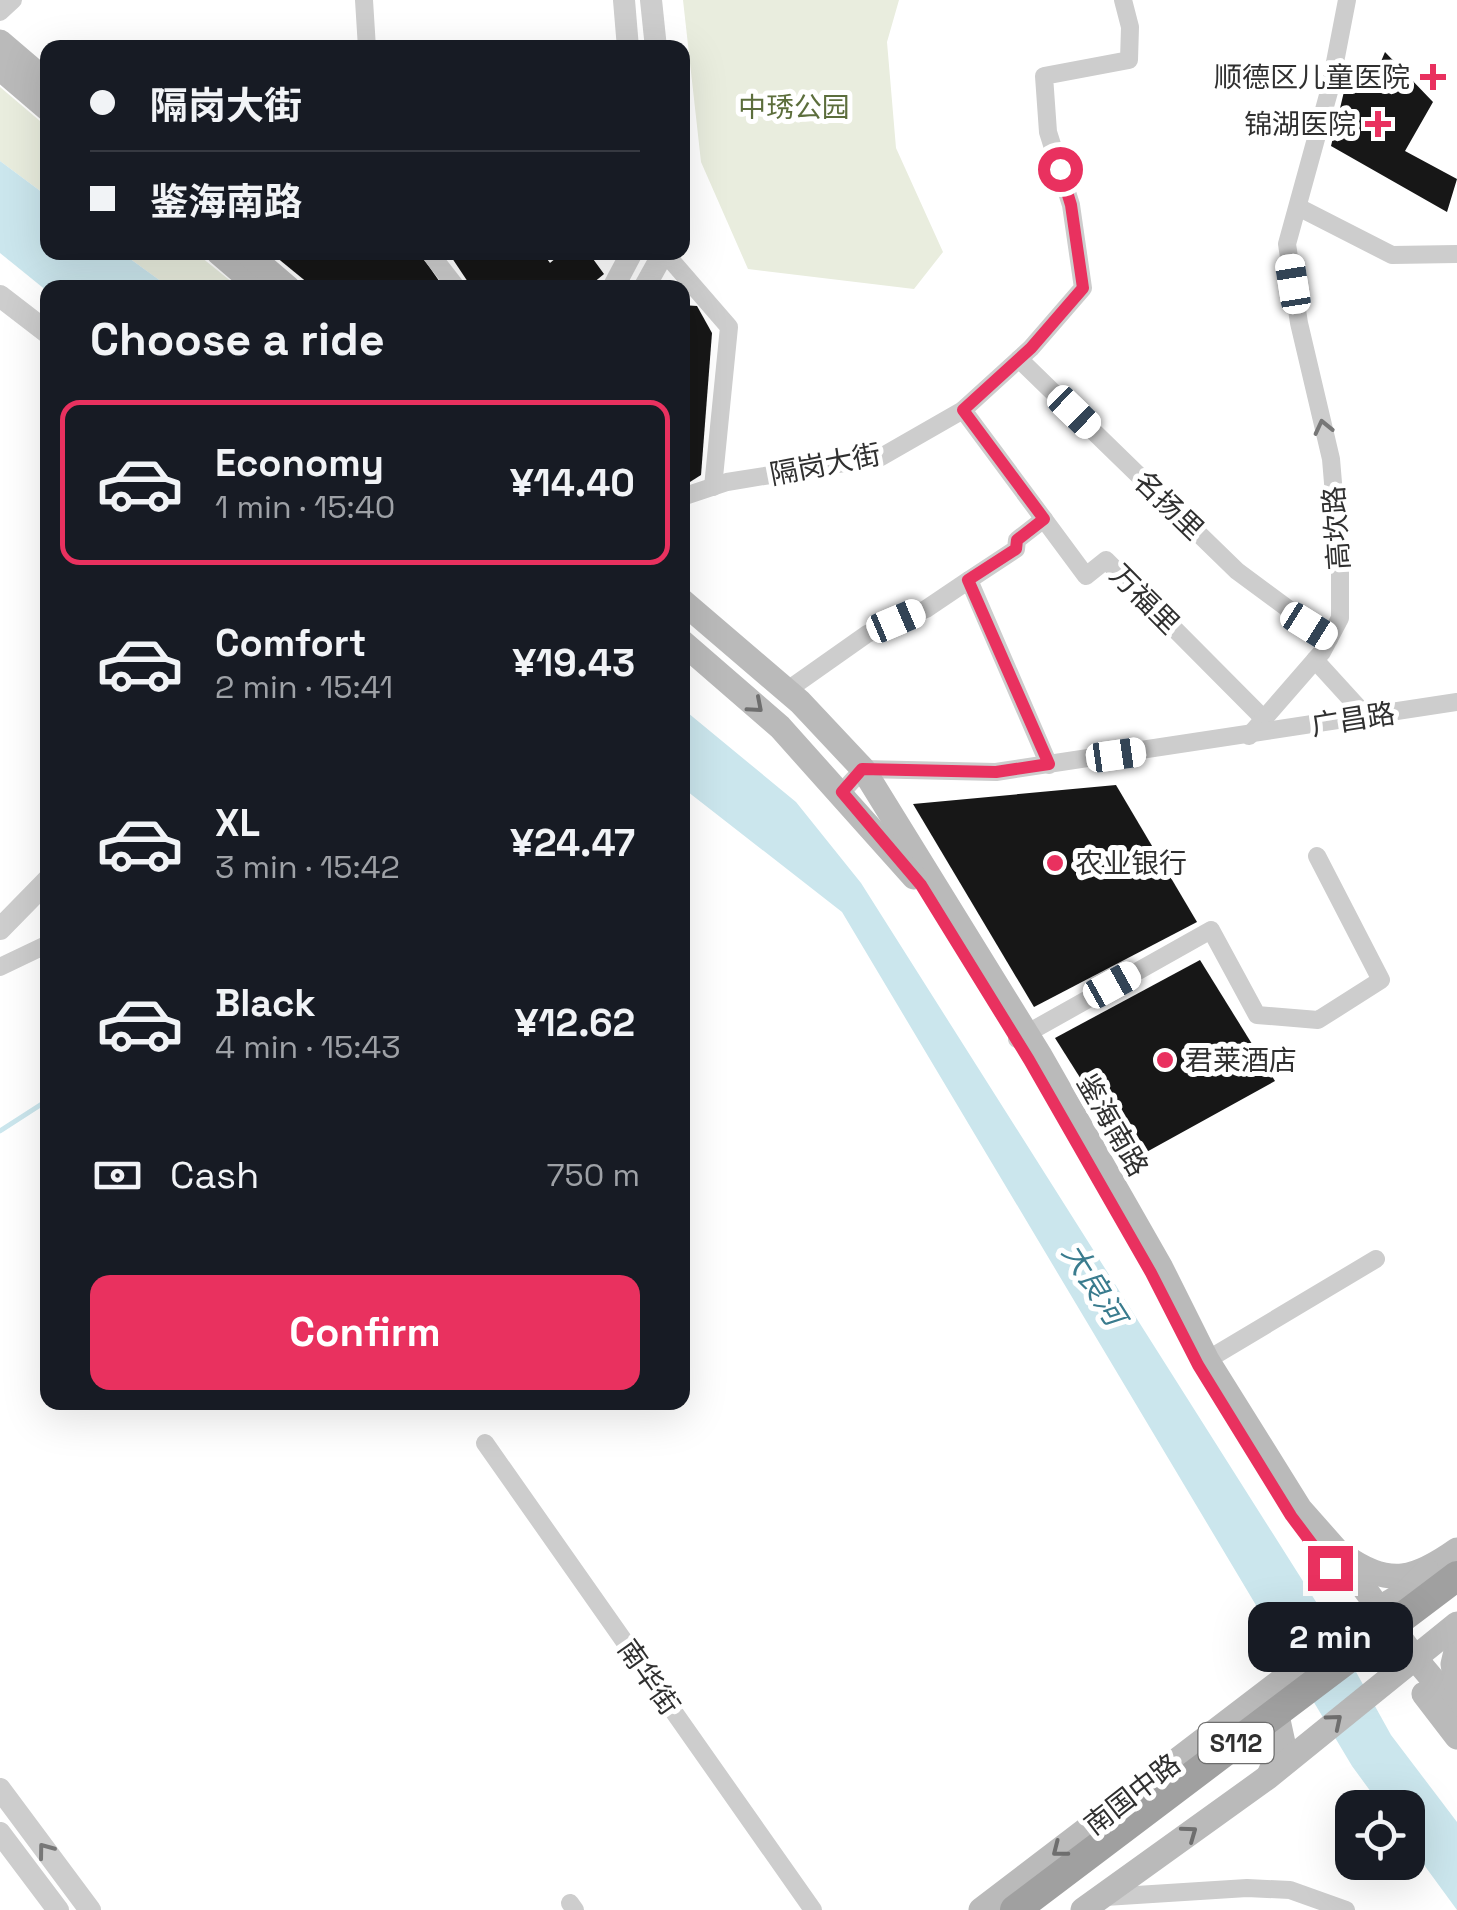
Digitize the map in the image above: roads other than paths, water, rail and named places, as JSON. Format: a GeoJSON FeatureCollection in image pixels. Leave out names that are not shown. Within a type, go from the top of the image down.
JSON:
{"type":"FeatureCollection","features":[{"type":"Feature","properties":{"kind":"highway","name":"南国中路"},"geometry":{"type":"LineString","coordinates":[[1015,1910],[1442,1574]]}},
{"type":"Feature","properties":{"kind":"highway","name":"南国中路"},"geometry":{"type":"LineString","coordinates":[[1048,1910],[1457,1600]]}},
{"type":"Feature","properties":{"kind":"main road"},"geometry":{"type":"LineString","coordinates":[[0,42],[40,76]]}},
{"type":"Feature","properties":{"kind":"main road"},"geometry":{"type":"LineString","coordinates":[[0,68],[40,102]]}},
{"type":"Feature","properties":{"kind":"main road"},"geometry":{"type":"LineString","coordinates":[[227,260],[251,280]]}},
{"type":"Feature","properties":{"kind":"main road"},"geometry":{"type":"LineString","coordinates":[[255,260],[279,280]]}},
{"type":"Feature","properties":{"kind":"main road","name":"鉴海南路"},"geometry":{"type":"LineString","coordinates":[[690,608],[800,702],[862,769],[1160,1268],[1207,1360],[1300,1509],[1338,1552],[1372,1612]]}},
{"type":"Feature","properties":{"kind":"main road","name":"鉴海南路"},"geometry":{"type":"LineString","coordinates":[[690,649],[780,727],[921,885],[1021,1036],[1198,1365],[1291,1516],[1372,1612],[1457,1736]]}},
{"type":"Feature","properties":{"kind":"main road"},"geometry":{"type":"LineString","coordinates":[[1338,1552],[1372,1574],[1393,1578],[1442,1574],[1457,1550]]}},
{"type":"Feature","properties":{"kind":"main road","name":"南国中路"},"geometry":{"type":"LineString","coordinates":[[981,1910],[1372,1612],[1442,1574]]}},
{"type":"Feature","properties":{"kind":"main road"},"geometry":{"type":"LineString","coordinates":[[1091,1904],[1268,1777],[1457,1624]]}},
{"type":"Feature","properties":{"kind":"main road"},"geometry":{"type":"LineString","coordinates":[[1457,1648],[1452,1664],[1457,1689]]}},
{"type":"Feature","properties":{"kind":"main road","name":"鉴海南路"},"geometry":{"type":"LineString","coordinates":[[1408,1661],[1457,1708]]}},
{"type":"Feature","properties":{"kind":"main road"},"geometry":{"type":"LineString","coordinates":[[1219,1726],[1253,1711],[1278,1720],[1284,1743],[1268,1777]]}},
{"type":"Feature","properties":{"kind":"street"},"geometry":{"type":"LineString","coordinates":[[0,12],[12,0]]}},
{"type":"Feature","properties":{"kind":"street"},"geometry":{"type":"LineString","coordinates":[[364,0],[366,40]]}},
{"type":"Feature","properties":{"kind":"street"},"geometry":{"type":"LineString","coordinates":[[624,0],[627,40]]}},
{"type":"Feature","properties":{"kind":"street"},"geometry":{"type":"LineString","coordinates":[[651,0],[655,40]]}},
{"type":"Feature","properties":{"kind":"street","name":"隔岗大街"},"geometry":{"type":"LineString","coordinates":[[690,495],[712,487],[881,457],[963,410],[1020,359],[1083,288],[1071,205],[1048,132],[1044,76],[1129,60],[1130,27],[1124,0]]}},
{"type":"Feature","properties":{"kind":"street","name":"高坎路"},"geometry":{"type":"LineString","coordinates":[[1249,736],[1315,660],[1340,618],[1331,459],[1299,323],[1287,244],[1330,88],[1346,0]]}},
{"type":"Feature","properties":{"kind":"street"},"geometry":{"type":"LineString","coordinates":[[1298,207],[1392,255],[1457,254]]}},
{"type":"Feature","properties":{"kind":"street"},"geometry":{"type":"LineString","coordinates":[[435,260],[451,280]]}},
{"type":"Feature","properties":{"kind":"street"},"geometry":{"type":"LineString","coordinates":[[671,260],[688,280]]}},
{"type":"Feature","properties":{"kind":"street"},"geometry":{"type":"LineString","coordinates":[[690,282],[729,328],[712,487]]}},
{"type":"Feature","properties":{"kind":"street"},"geometry":{"type":"LineString","coordinates":[[0,296],[40,327]]}},
{"type":"Feature","properties":{"kind":"street","name":"名扬里"},"geometry":{"type":"LineString","coordinates":[[1020,359],[1237,571],[1329,639]]}},
{"type":"Feature","properties":{"kind":"street","name":"万福里"},"geometry":{"type":"LineString","coordinates":[[963,410],[1086,576],[1106,560],[1264,719]]}},
{"type":"Feature","properties":{"kind":"street"},"geometry":{"type":"LineString","coordinates":[[789,689],[867,634],[926,608],[1016,549],[1017,540],[1044,519]]}},
{"type":"Feature","properties":{"kind":"street"},"geometry":{"type":"LineString","coordinates":[[968,580],[1049,764]]}},
{"type":"Feature","properties":{"kind":"street"},"geometry":{"type":"LineString","coordinates":[[1315,660],[1367,717]]}},
{"type":"Feature","properties":{"kind":"street","name":"广昌路"},"geometry":{"type":"LineString","coordinates":[[1249,736],[1457,702]]}},
{"type":"Feature","properties":{"kind":"street"},"geometry":{"type":"LineString","coordinates":[[842,792],[862,769],[996,772],[1249,736]]}},
{"type":"Feature","properties":{"kind":"street"},"geometry":{"type":"LineString","coordinates":[[1021,1036],[1212,930],[1257,1016],[1318,1020],[1380,980],[1317,856]]}},
{"type":"Feature","properties":{"kind":"street"},"geometry":{"type":"LineString","coordinates":[[0,908],[40,868]]}},
{"type":"Feature","properties":{"kind":"street"},"geometry":{"type":"LineString","coordinates":[[0,928],[40,888]]}},
{"type":"Feature","properties":{"kind":"street"},"geometry":{"type":"LineString","coordinates":[[0,967],[40,948]]}},
{"type":"Feature","properties":{"kind":"street"},"geometry":{"type":"LineString","coordinates":[[1207,1360],[1376,1259]]}},
{"type":"Feature","properties":{"kind":"street","name":"南华街"},"geometry":{"type":"LineString","coordinates":[[485,1443],[814,1910]]}},
{"type":"Feature","properties":{"kind":"street"},"geometry":{"type":"LineString","coordinates":[[0,1789],[90,1910]]}},
{"type":"Feature","properties":{"kind":"street"},"geometry":{"type":"LineString","coordinates":[[0,1833],[58,1910]]}},
{"type":"Feature","properties":{"kind":"street"},"geometry":{"type":"LineString","coordinates":[[1091,1904],[1247,1888],[1290,1890],[1346,1910]]}},
{"type":"Feature","properties":{"kind":"water"},"geometry":{"type":"Polygon","coordinates":[[[0,161],[40,191],[40,260],[132,260],[159,280],[40,280],[40,285],[0,253],[0,161]]]}},
{"type":"Feature","properties":{"kind":"water","name":"大良河"},"geometry":{"type":"Polygon","coordinates":[[[690,715],[796,802],[861,883],[1325,1616],[1391,1735],[1457,1822],[1457,1910],[1425,1866],[1425,1790],[1370,1790],[842,912],[690,793],[690,715]]]}},
{"type":"Feature","properties":{"kind":"waterway"},"geometry":{"type":"LineString","coordinates":[[0,1131],[40,1105]]}},
{"type":"Feature","properties":{"kind":"place","name":"顺德区儿童医院"},"geometry":{"type":"Point","coordinates":[1433,77]}},
{"type":"Feature","properties":{"kind":"place","name":"锦湖医院"},"geometry":{"type":"Point","coordinates":[1378,124]}},
{"type":"Feature","properties":{"kind":"place","name":"农业银行"},"geometry":{"type":"Point","coordinates":[1055,863]}},
{"type":"Feature","properties":{"kind":"place","name":"君莱酒店"},"geometry":{"type":"Point","coordinates":[1165,1060]}},
{"type":"Feature","properties":{"kind":"park label","name":"中琇公园"},"geometry":{"type":"Point","coordinates":[794,107]}}]}
